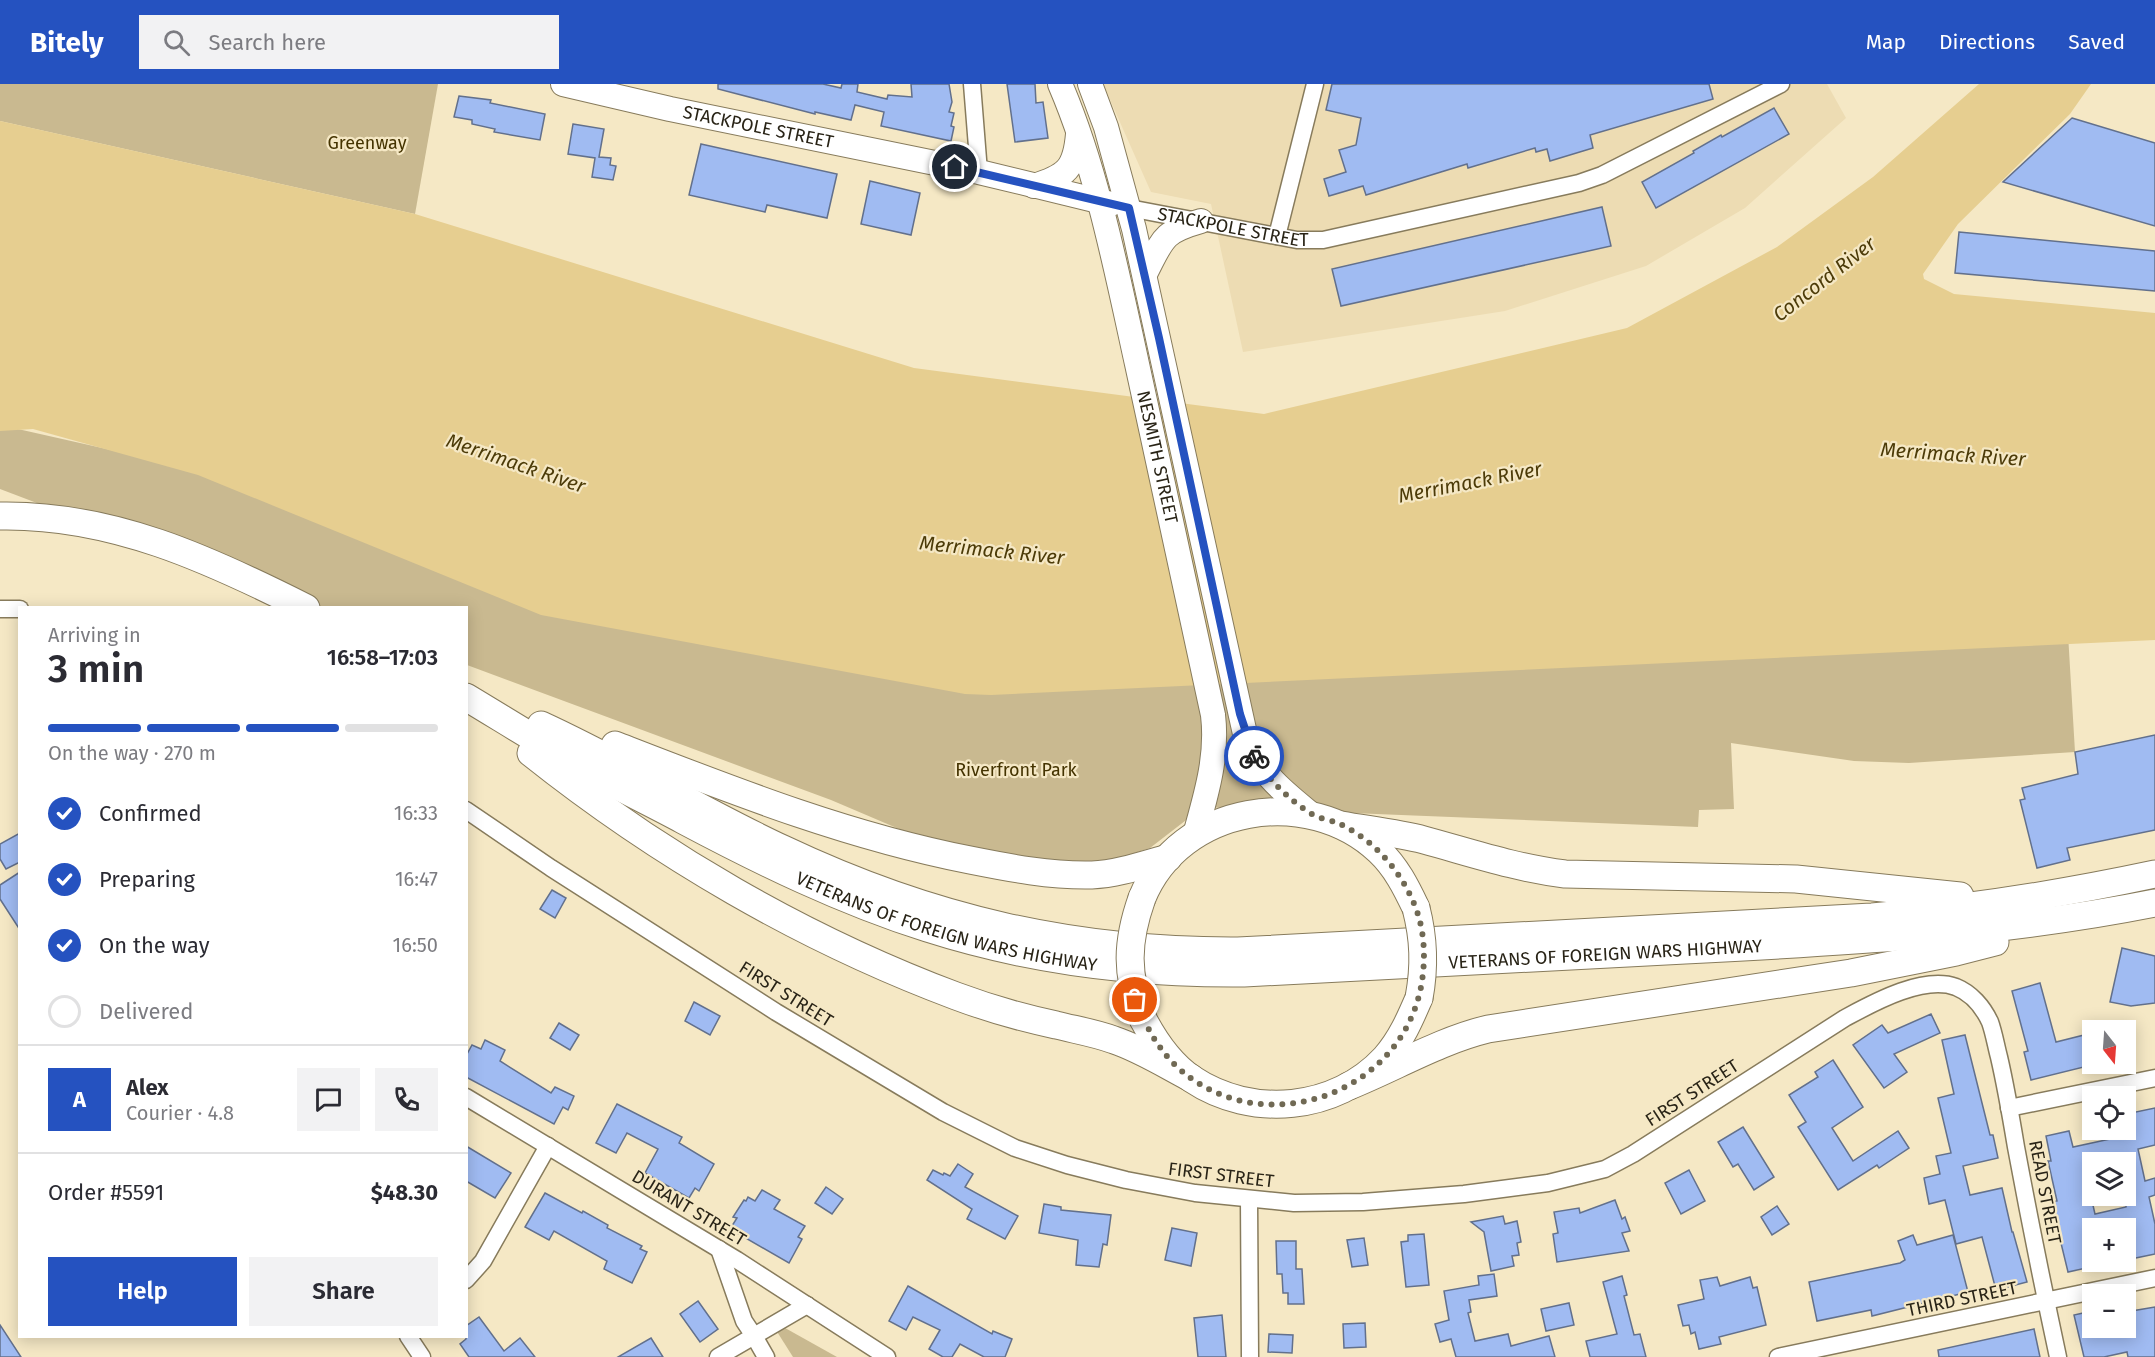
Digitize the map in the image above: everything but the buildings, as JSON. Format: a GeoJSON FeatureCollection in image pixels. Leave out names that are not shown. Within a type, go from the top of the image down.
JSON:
{"type":"FeatureCollection","features":[{"type":"Feature","properties":{"kind":"main road","name":"STACKPOLE STREET"},"geometry":{"type":"LineString","coordinates":[[563,84],[691,113],[979,172],[1129,208]]}},
{"type":"Feature","properties":{"kind":"main road","name":"NESMITH STREET"},"geometry":{"type":"LineString","coordinates":[[1060,84],[1078,132],[1098,201],[1131,334],[1213,715],[1214,756],[1195,835]]}},
{"type":"Feature","properties":{"kind":"main road","name":"NESMITH STREET"},"geometry":{"type":"LineString","coordinates":[[1090,84],[1106,127],[1145,274],[1240,714],[1252,753],[1263,770],[1274,784],[1312,815]]}},
{"type":"Feature","properties":{"kind":"main road"},"geometry":{"type":"LineString","coordinates":[[1034,186],[1054,180],[1073,163],[1077,153],[1078,132]]}},
{"type":"Feature","properties":{"kind":"main road"},"geometry":{"type":"LineString","coordinates":[[1145,274],[1161,242],[1169,234],[1176,228],[1201,221]]}},
{"type":"Feature","properties":{"kind":"main road"},"geometry":{"type":"LineString","coordinates":[[0,516],[38,516],[68,520],[109,527],[141,536],[211,562],[302,606]]}},
{"type":"Feature","properties":{"kind":"main road"},"geometry":{"type":"LineString","coordinates":[[468,690],[759,801],[818,821],[910,847],[995,865],[1065,875],[1095,875],[1168,858]]}},
{"type":"Feature","properties":{"kind":"main road","name":"VETERANS OF FOREIGN WARS HIGHWAY"},"geometry":{"type":"LineString","coordinates":[[468,690],[580,743],[780,848],[851,880],[950,914],[1034,933],[1102,944],[1170,950],[1238,951],[1872,917],[2021,900],[2155,874]]}},
{"type":"Feature","properties":{"kind":"main road","name":"VETERANS OF FOREIGN WARS HIGHWAY"},"geometry":{"type":"LineString","coordinates":[[468,698],[573,762],[750,855],[833,893],[906,921],[973,942],[1065,961],[1103,966],[1161,972],[1244,973],[1811,944],[1949,934],[2027,925],[2155,903]]}},
{"type":"Feature","properties":{"kind":"main road"},"geometry":{"type":"LineString","coordinates":[[468,705],[557,773],[650,839],[732,889],[820,936],[882,967],[959,998],[1115,1040],[1133,1047],[1209,1089],[1248,1102],[1290,1104],[1311,1101],[1383,1072],[1453,1038],[1479,1031],[1885,967],[1956,952],[2107,912]]}},
{"type":"Feature","properties":{"kind":"main road"},"geometry":{"type":"LineString","coordinates":[[1191,1078],[1163,1052],[1143,1019],[1135,1000],[1129,964],[1134,920],[1142,898],[1156,873],[1168,858],[1195,835],[1226,819],[1252,813],[1278,810],[1312,815],[1341,825],[1423,840],[1513,866],[1565,874],[1796,879],[1936,895],[2021,900]]}},
{"type":"Feature","properties":{"kind":"main road"},"geometry":{"type":"LineString","coordinates":[[1341,825],[1379,851],[1407,887],[1422,930],[1424,953],[1419,998],[1399,1039],[1368,1073],[1349,1086]]}},
{"type":"Feature","properties":{"kind":"street"},"geometry":{"type":"LineString","coordinates":[[972,84],[979,172]]}},
{"type":"Feature","properties":{"kind":"street"},"geometry":{"type":"LineString","coordinates":[[1277,236],[1315,84]]}},
{"type":"Feature","properties":{"kind":"street","name":"STACKPOLE STREET"},"geometry":{"type":"LineString","coordinates":[[1129,208],[1297,240],[1323,240],[1579,183],[1624,165],[1781,84]]}},
{"type":"Feature","properties":{"kind":"street"},"geometry":{"type":"LineString","coordinates":[[0,609],[18,609]]}},
{"type":"Feature","properties":{"kind":"street","name":"FIRST STREET"},"geometry":{"type":"LineString","coordinates":[[468,811],[551,868],[776,1012],[943,1112],[1015,1148],[1042,1157],[1126,1180],[1195,1193],[1294,1203],[1363,1202],[1464,1194],[1548,1183],[1605,1168],[1633,1154],[1845,1018],[1885,998],[1929,985],[1944,984],[1957,987],[1970,995],[1980,1005],[1990,1022],[1993,1035]]}},
{"type":"Feature","properties":{"kind":"street","name":"READ STREET"},"geometry":{"type":"LineString","coordinates":[[1993,1035],[2058,1357]]}},
{"type":"Feature","properties":{"kind":"street"},"geometry":{"type":"LineString","coordinates":[[2009,1108],[2155,1078]]}},
{"type":"Feature","properties":{"kind":"street","name":"DURANT STREET"},"geometry":{"type":"LineString","coordinates":[[468,1098],[719,1249],[887,1357]]}},
{"type":"Feature","properties":{"kind":"street"},"geometry":{"type":"LineString","coordinates":[[468,1278],[483,1261],[548,1146]]}},
{"type":"Feature","properties":{"kind":"street"},"geometry":{"type":"LineString","coordinates":[[1249,1198],[1250,1357]]}},
{"type":"Feature","properties":{"kind":"street"},"geometry":{"type":"LineString","coordinates":[[719,1249],[744,1321],[766,1357]]}},
{"type":"Feature","properties":{"kind":"street","name":"THIRD STREET"},"geometry":{"type":"LineString","coordinates":[[1778,1357],[2155,1278]]}},
{"type":"Feature","properties":{"kind":"street"},"geometry":{"type":"LineString","coordinates":[[718,1357],[807,1305]]}},
{"type":"Feature","properties":{"kind":"street"},"geometry":{"type":"LineString","coordinates":[[412,1338],[422,1357]]}},
{"type":"Feature","properties":{"kind":"shaded area"},"geometry":{"type":"Polygon","coordinates":[[[1103,84],[1827,84],[1846,118],[1745,208],[1646,266],[1505,311],[1243,352],[1211,204],[1151,192],[1103,84]]]}},
{"type":"Feature","properties":{"kind":"green space","name":"Greenway"},"geometry":{"type":"Polygon","coordinates":[[[0,84],[438,84],[415,214],[0,121],[0,84]]]}},
{"type":"Feature","properties":{"kind":"green space","name":"Riverfront Park"},"geometry":{"type":"Polygon","coordinates":[[[0,425],[169,463],[2067,617],[2075,752],[1909,763],[1854,761],[1731,743],[1734,809],[1699,810],[1698,827],[1203,807],[1150,848],[1068,875],[993,869],[831,800],[468,665],[468,606],[308,606],[0,489],[0,425]]]}},
{"type":"Feature","properties":{"kind":"green space"},"geometry":{"type":"Polygon","coordinates":[[[769,1319],[837,1357],[793,1357],[769,1319]]]}},
{"type":"Feature","properties":{"kind":"water"},"geometry":{"type":"Polygon","coordinates":[[[1979,84],[2091,84],[2070,114],[1958,224],[1923,274],[1924,279],[1954,294],[2155,313],[2155,640],[991,695],[965,694],[541,615],[198,475],[33,429],[0,431],[0,121],[415,214],[914,368],[1264,414],[1627,328],[1777,247],[1873,177],[1979,84]]]}},
{"type":"Feature","properties":{"kind":"way so far"},"geometry":{"type":"LineString","coordinates":[[1135,1000],[1152,1036],[1163,1052],[1191,1078],[1228,1097],[1269,1104],[1311,1101],[1349,1086],[1385,1057],[1399,1039],[1410,1019],[1419,998],[1424,953],[1422,930],[1407,887],[1379,851],[1341,825],[1312,815],[1274,784],[1254,756]]}},
{"type":"Feature","properties":{"kind":"route"},"geometry":{"type":"LineString","coordinates":[[955,167],[1129,208],[1240,714],[1254,756]]}},
{"type":"Feature","properties":{"kind":"water label","name":"Concord River"},"geometry":{"type":"Point","coordinates":[1824,279]}},
{"type":"Feature","properties":{"kind":"water label","name":"Merrimack River"},"geometry":{"type":"Point","coordinates":[1953,454]}},
{"type":"Feature","properties":{"kind":"water label","name":"Merrimack River"},"geometry":{"type":"Point","coordinates":[516,463]}},
{"type":"Feature","properties":{"kind":"water label","name":"Merrimack River"},"geometry":{"type":"Point","coordinates":[1470,482]}},
{"type":"Feature","properties":{"kind":"water label","name":"Merrimack River"},"geometry":{"type":"Point","coordinates":[992,550]}}]}
